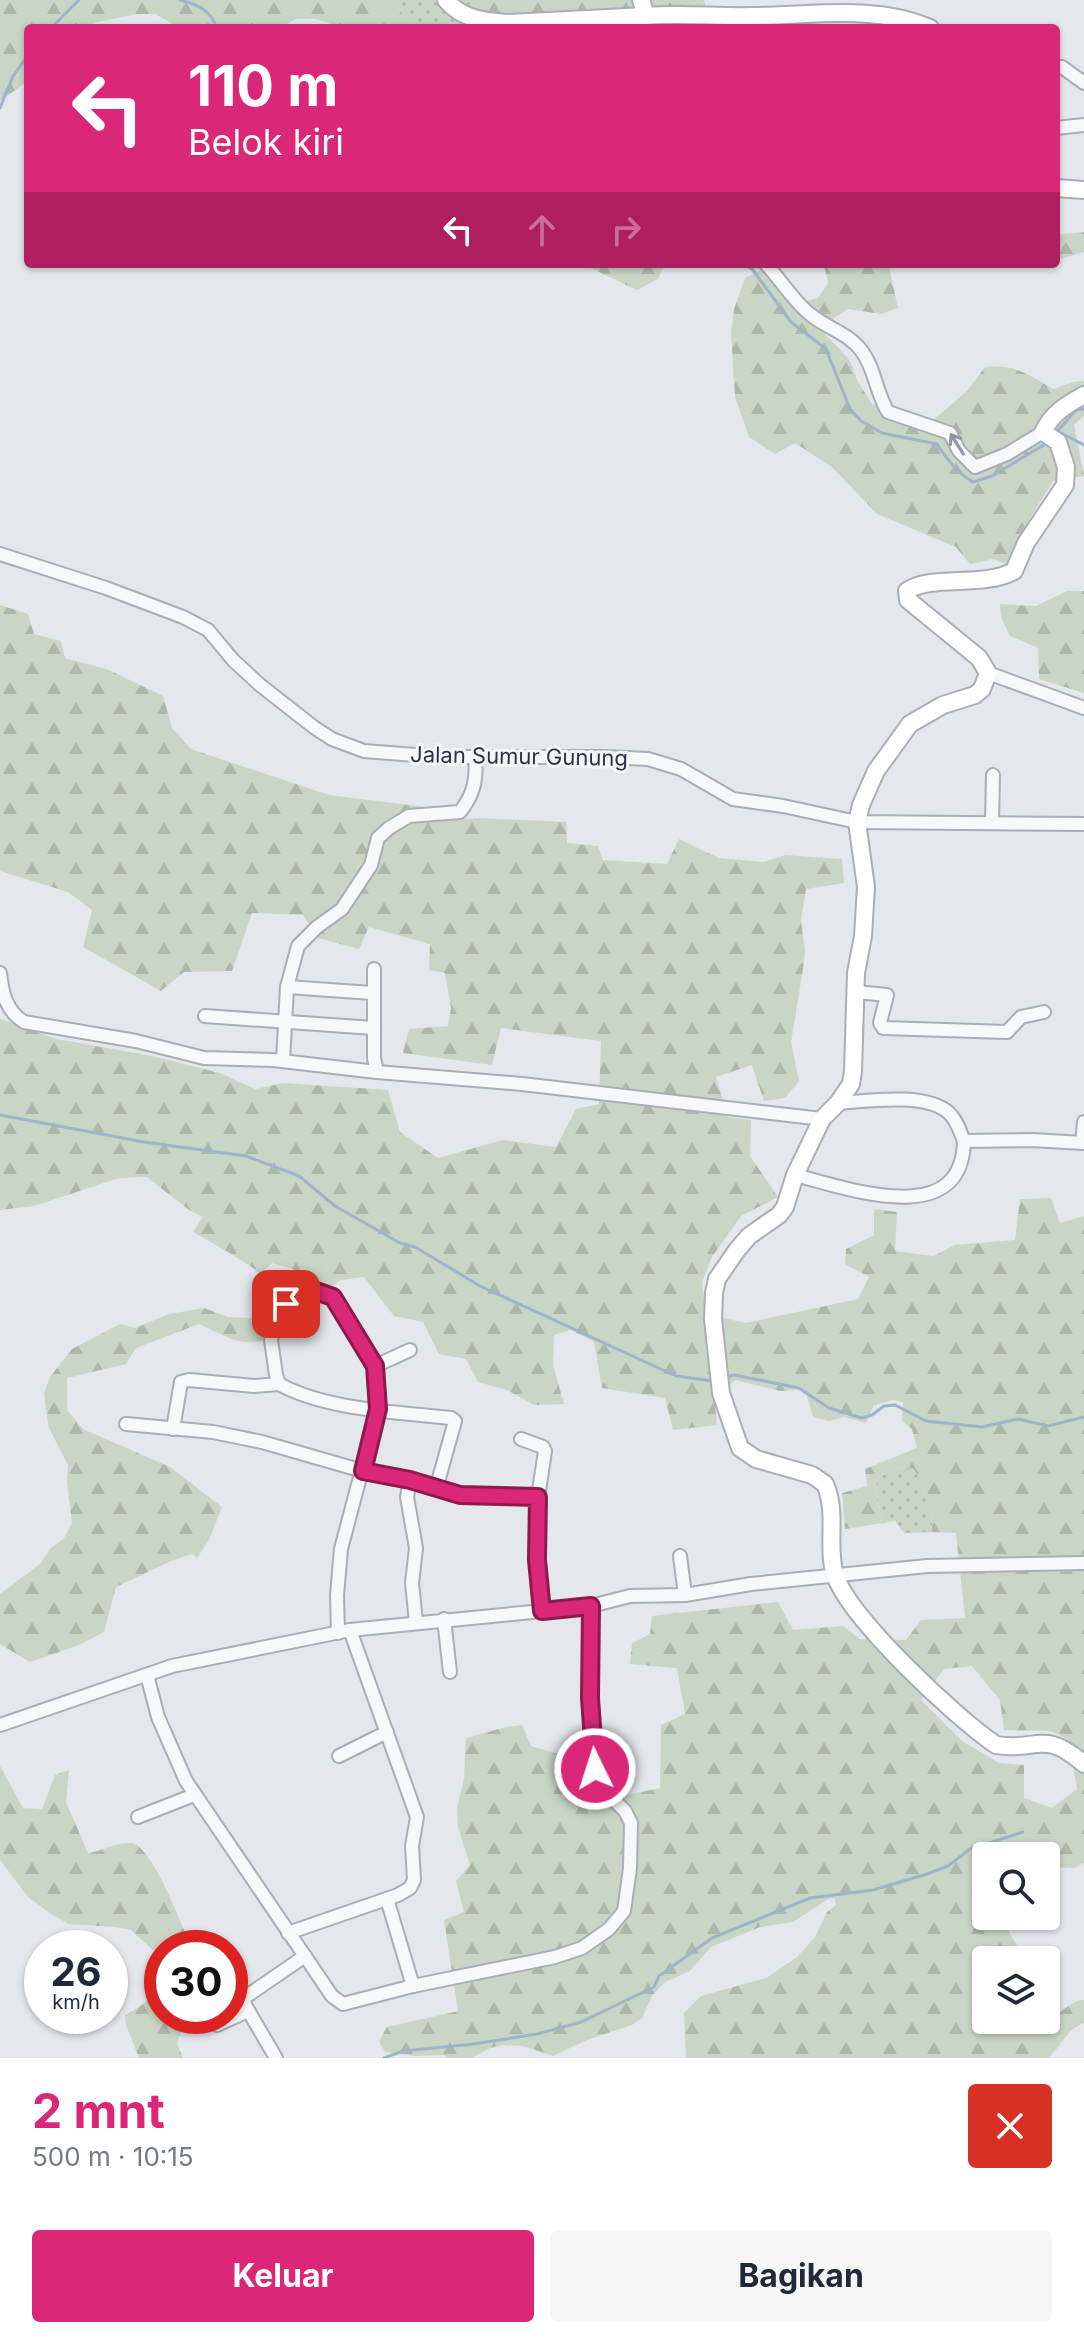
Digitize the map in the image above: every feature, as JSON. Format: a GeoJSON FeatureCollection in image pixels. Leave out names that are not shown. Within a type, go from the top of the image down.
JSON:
{"type":"FeatureCollection","features":[{"type":"Feature","properties":{"kind":"street"},"geometry":{"type":"LineString","coordinates":[[446,0],[454,9],[483,22],[651,15],[824,21],[869,12],[921,24]]}},
{"type":"Feature","properties":{"kind":"street"},"geometry":{"type":"LineString","coordinates":[[1060,67],[1084,83]]}},
{"type":"Feature","properties":{"kind":"street"},"geometry":{"type":"LineString","coordinates":[[1060,128],[1084,125]]}},
{"type":"Feature","properties":{"kind":"street"},"geometry":{"type":"LineString","coordinates":[[1060,188],[1084,190]]}},
{"type":"Feature","properties":{"kind":"street"},"geometry":{"type":"LineString","coordinates":[[769,268],[810,315],[853,339],[859,346],[888,412],[950,433],[959,451],[975,467],[1050,436]]}},
{"type":"Feature","properties":{"kind":"street"},"geometry":{"type":"LineString","coordinates":[[1084,395],[1049,418],[1050,436],[1066,467],[1065,485],[1026,543],[1014,571],[982,580],[918,586],[907,591],[908,600],[979,658],[988,673],[1084,708]]}},
{"type":"Feature","properties":{"kind":"street","name":"Jalan Sumur Gunung"},"geometry":{"type":"LineString","coordinates":[[0,554],[106,588],[183,617],[208,630],[233,660],[260,685],[315,728],[364,751],[441,757],[648,759],[681,769],[733,799],[857,822],[1084,824]]}},
{"type":"Feature","properties":{"kind":"street"},"geometry":{"type":"LineString","coordinates":[[988,673],[982,689],[975,695],[943,705],[910,724],[876,771],[861,805],[857,822],[866,887],[856,992],[853,1077],[838,1103],[822,1119],[795,1175],[785,1207],[779,1215],[749,1236],[717,1279],[713,1319],[721,1393],[735,1439],[744,1452],[756,1459],[812,1475],[825,1484],[832,1511],[835,1575],[849,1601],[869,1627],[988,1740],[1005,1747],[1048,1743],[1071,1753],[1084,1764]]}},
{"type":"Feature","properties":{"kind":"street"},"geometry":{"type":"LineString","coordinates":[[283,1061],[287,987],[298,946],[342,909],[371,865],[378,838],[409,816],[460,812],[470,800],[476,783],[475,757]]}},
{"type":"Feature","properties":{"kind":"street"},"geometry":{"type":"LineString","coordinates":[[992,823],[993,775]]}},
{"type":"Feature","properties":{"kind":"street"},"geometry":{"type":"LineString","coordinates":[[374,969],[373,1028],[377,1072]]}},
{"type":"Feature","properties":{"kind":"street"},"geometry":{"type":"LineString","coordinates":[[0,973],[5,999],[15,1016],[24,1022],[136,1041],[204,1058],[283,1061],[522,1084],[822,1119]]}},
{"type":"Feature","properties":{"kind":"street"},"geometry":{"type":"LineString","coordinates":[[287,987],[372,993]]}},
{"type":"Feature","properties":{"kind":"street"},"geometry":{"type":"LineString","coordinates":[[856,992],[887,995],[880,1023],[883,1028],[1007,1032],[1021,1017],[1044,1012]]}},
{"type":"Feature","properties":{"kind":"street"},"geometry":{"type":"LineString","coordinates":[[205,1016],[373,1028]]}},
{"type":"Feature","properties":{"kind":"street"},"geometry":{"type":"LineString","coordinates":[[795,1175],[897,1197],[920,1196],[946,1187],[956,1172],[964,1141],[952,1115],[939,1106],[894,1100],[838,1103]]}},
{"type":"Feature","properties":{"kind":"street"},"geometry":{"type":"LineString","coordinates":[[964,1141],[1083,1143],[1084,1122]]}},
{"type":"Feature","properties":{"kind":"street"},"geometry":{"type":"LineString","coordinates":[[279,1384],[271,1340],[277,1315],[286,1304],[307,1293],[324,1292],[333,1297],[375,1366],[378,1409],[341,1549],[337,1595],[344,1631],[387,1732],[417,1817],[412,1846],[413,1885],[387,1899],[288,1933]]}},
{"type":"Feature","properties":{"kind":"street"},"geometry":{"type":"LineString","coordinates":[[375,1366],[410,1350]]}},
{"type":"Feature","properties":{"kind":"street"},"geometry":{"type":"LineString","coordinates":[[173,1429],[178,1388],[186,1380],[254,1386],[279,1384],[320,1399],[455,1421],[436,1489]]}},
{"type":"Feature","properties":{"kind":"street"},"geometry":{"type":"LineString","coordinates":[[126,1424],[213,1432],[262,1442],[460,1495],[538,1497]]}},
{"type":"Feature","properties":{"kind":"street"},"geometry":{"type":"LineString","coordinates":[[521,1439],[543,1447],[545,1451],[538,1497],[537,1560],[542,1611]]}},
{"type":"Feature","properties":{"kind":"street"},"geometry":{"type":"LineString","coordinates":[[410,1480],[407,1497],[416,1548],[412,1583],[416,1622]]}},
{"type":"Feature","properties":{"kind":"street"},"geometry":{"type":"LineString","coordinates":[[680,1556],[685,1595]]}},
{"type":"Feature","properties":{"kind":"street"},"geometry":{"type":"LineString","coordinates":[[0,1725],[172,1666],[344,1631],[591,1606],[630,1596],[685,1595],[751,1584],[927,1566],[1084,1563]]}},
{"type":"Feature","properties":{"kind":"street"},"geometry":{"type":"LineString","coordinates":[[147,1675],[169,1744],[194,1795],[332,1996],[343,2004],[413,1986],[555,1957],[582,1948],[609,1929],[624,1911],[630,1868],[631,1823],[625,1811],[609,1795],[595,1769],[590,1698],[591,1606]]}},
{"type":"Feature","properties":{"kind":"street"},"geometry":{"type":"LineString","coordinates":[[444,1619],[450,1672]]}},
{"type":"Feature","properties":{"kind":"street"},"geometry":{"type":"LineString","coordinates":[[339,1756],[387,1732]]}},
{"type":"Feature","properties":{"kind":"street"},"geometry":{"type":"LineString","coordinates":[[138,1817],[194,1795]]}},
{"type":"Feature","properties":{"kind":"street"},"geometry":{"type":"LineString","coordinates":[[387,1899],[413,1986]]}},
{"type":"Feature","properties":{"kind":"street"},"geometry":{"type":"LineString","coordinates":[[248,1995],[305,1956]]}},
{"type":"Feature","properties":{"kind":"street"},"geometry":{"type":"LineString","coordinates":[[248,2011],[276,2058]]}},
{"type":"Feature","properties":{"kind":"green space"},"geometry":{"type":"Polygon","coordinates":[[[0,0],[394,0],[409,24],[332,24],[315,19],[296,19],[287,24],[173,24],[155,14],[137,14],[92,24],[24,24],[24,84],[0,101],[0,0]]]}},
{"type":"Feature","properties":{"kind":"green space"},"geometry":{"type":"Polygon","coordinates":[[[394,0],[484,0],[475,24],[409,24],[394,0]]]}},
{"type":"Feature","properties":{"kind":"green space"},"geometry":{"type":"Polygon","coordinates":[[[484,0],[704,0],[706,7],[685,24],[475,24],[484,0]]]}},
{"type":"Feature","properties":{"kind":"green space"},"geometry":{"type":"Polygon","coordinates":[[[1084,232],[1084,252],[1060,259],[1060,235],[1084,232]]]}},
{"type":"Feature","properties":{"kind":"green space"},"geometry":{"type":"Polygon","coordinates":[[[590,268],[663,268],[658,279],[637,290],[590,268]]]}},
{"type":"Feature","properties":{"kind":"green space"},"geometry":{"type":"Polygon","coordinates":[[[825,268],[889,268],[898,308],[881,314],[848,309],[819,328],[849,359],[858,382],[872,404],[931,422],[967,391],[985,367],[1013,369],[1053,389],[1084,381],[1084,416],[1074,425],[1084,476],[1053,481],[1016,541],[1006,564],[993,559],[970,564],[956,547],[877,514],[832,467],[795,443],[775,454],[749,437],[735,397],[731,333],[734,309],[745,278],[761,270],[792,305],[818,298],[828,283],[825,268]]]}},
{"type":"Feature","properties":{"kind":"green space"},"geometry":{"type":"Polygon","coordinates":[[[1067,591],[1084,591],[1084,693],[1039,679],[1038,648],[1010,636],[1001,617],[1000,604],[1036,606],[1067,591]]]}},
{"type":"Feature","properties":{"kind":"green space"},"geometry":{"type":"Polygon","coordinates":[[[0,605],[28,614],[34,634],[61,641],[65,658],[109,670],[163,696],[172,728],[191,749],[329,795],[425,807],[434,821],[479,818],[566,822],[567,843],[598,846],[603,860],[667,864],[679,839],[719,858],[764,862],[785,855],[842,859],[844,883],[806,889],[801,920],[805,951],[791,1042],[799,1081],[785,1098],[764,1101],[752,1065],[716,1077],[728,1117],[751,1120],[750,1156],[778,1197],[741,1216],[712,1257],[702,1282],[706,1314],[746,1323],[858,1299],[869,1277],[845,1264],[846,1249],[874,1235],[874,1209],[897,1212],[895,1251],[933,1256],[955,1245],[1015,1240],[1020,1199],[1051,1198],[1060,1223],[1084,1216],[1084,1863],[1074,1868],[1060,1868],[1060,1842],[972,1842],[972,1930],[1008,1930],[1017,1946],[972,1946],[972,2034],[1060,2034],[1060,2011],[1084,2000],[1084,2023],[1068,2034],[1048,2058],[686,2058],[684,2013],[701,1996],[766,1978],[797,1957],[815,1937],[827,1912],[836,1905],[835,1899],[830,1898],[793,1922],[760,1927],[711,1947],[690,1971],[665,1982],[652,1996],[642,2018],[632,2025],[587,2040],[553,2056],[523,2046],[502,2045],[472,2058],[385,2052],[379,2041],[387,2027],[458,2011],[444,1920],[464,1912],[456,1881],[470,1865],[458,1827],[457,1807],[464,1779],[466,1738],[522,1725],[531,1746],[576,1759],[594,1802],[660,1788],[661,1725],[685,1714],[677,1668],[630,1664],[632,1643],[650,1634],[652,1616],[778,1602],[793,1630],[843,1626],[860,1639],[906,1640],[921,1620],[965,1618],[956,1533],[932,1532],[930,1507],[919,1477],[914,1469],[898,1467],[878,1478],[875,1491],[882,1523],[845,1529],[842,1493],[867,1486],[865,1469],[917,1448],[912,1429],[902,1421],[903,1402],[893,1400],[874,1405],[866,1423],[844,1417],[829,1421],[813,1417],[807,1396],[799,1390],[780,1391],[736,1380],[714,1394],[717,1425],[673,1430],[665,1398],[602,1388],[594,1342],[571,1330],[554,1335],[553,1365],[564,1404],[534,1405],[507,1390],[478,1382],[466,1359],[439,1354],[423,1322],[394,1316],[364,1277],[341,1280],[318,1296],[293,1269],[272,1263],[260,1274],[193,1232],[203,1217],[189,1210],[147,1177],[119,1178],[34,1206],[0,1210],[0,1019],[57,1039],[152,1056],[220,1073],[255,1089],[283,1083],[388,1090],[400,1132],[438,1158],[503,1140],[556,1147],[576,1109],[599,1104],[601,1041],[501,1028],[492,1065],[403,1053],[409,1029],[448,1026],[451,1008],[445,973],[429,970],[430,944],[369,927],[359,949],[318,938],[303,915],[252,913],[232,971],[184,972],[161,991],[83,947],[92,910],[68,892],[0,871],[0,605]],[[972,1666],[944,1669],[921,1700],[962,1741],[999,1763],[1024,1765],[1024,1798],[1052,1808],[1077,1789],[1069,1740],[1051,1731],[1004,1730],[1000,1700],[972,1666]]]}},
{"type":"Feature","properties":{"kind":"green space"},"geometry":{"type":"Polygon","coordinates":[[[298,1290],[306,1303],[297,1309],[289,1334],[243,1342],[199,1324],[136,1348],[126,1364],[67,1378],[67,1410],[83,1429],[170,1467],[222,1507],[209,1540],[197,1558],[192,1554],[171,1561],[116,1587],[104,1632],[79,1645],[30,1662],[0,1644],[0,1594],[40,1564],[50,1549],[64,1538],[72,1523],[68,1465],[49,1428],[44,1393],[50,1377],[72,1349],[120,1324],[135,1328],[169,1314],[204,1308],[228,1317],[253,1318],[271,1295],[277,1299],[298,1290]]]}},
{"type":"Feature","properties":{"kind":"green space"},"geometry":{"type":"Polygon","coordinates":[[[898,1467],[915,1469],[926,1492],[932,1532],[904,1533],[895,1521],[882,1523],[875,1491],[878,1478],[898,1467]]]}},
{"type":"Feature","properties":{"kind":"green space"},"geometry":{"type":"Polygon","coordinates":[[[0,1766],[23,1808],[42,1809],[55,1775],[69,1770],[66,1802],[88,1853],[126,1843],[139,1847],[157,1872],[184,1930],[144,1930],[144,1942],[131,1930],[69,1924],[28,1897],[0,1860],[0,1766]]]}},
{"type":"Feature","properties":{"kind":"green space"},"geometry":{"type":"Polygon","coordinates":[[[144,2003],[144,2034],[180,2034],[177,2044],[183,2058],[139,2058],[128,2030],[128,2013],[144,2003]]]}},
{"type":"Feature","properties":{"kind":"waterway"},"geometry":{"type":"LineString","coordinates":[[55,24],[79,0]]}},
{"type":"Feature","properties":{"kind":"waterway"},"geometry":{"type":"LineString","coordinates":[[180,0],[203,9],[215,24]]}},
{"type":"Feature","properties":{"kind":"waterway"},"geometry":{"type":"LineString","coordinates":[[0,108],[13,76],[24,61]]}},
{"type":"Feature","properties":{"kind":"waterway"},"geometry":{"type":"LineString","coordinates":[[750,268],[791,322],[826,349],[850,409],[861,421],[882,433],[937,444],[957,470],[973,482],[992,476],[1047,443]]}},
{"type":"Feature","properties":{"kind":"waterway"},"geometry":{"type":"LineString","coordinates":[[1055,434],[1076,410],[1084,409]]}},
{"type":"Feature","properties":{"kind":"waterway"},"geometry":{"type":"LineString","coordinates":[[1059,432],[1084,445]]}},
{"type":"Feature","properties":{"kind":"waterway"},"geometry":{"type":"LineString","coordinates":[[0,1115],[144,1142],[246,1156],[299,1176],[335,1206],[400,1243],[415,1247],[480,1286],[676,1376],[713,1381]]}},
{"type":"Feature","properties":{"kind":"waterway"},"geometry":{"type":"LineString","coordinates":[[724,1378],[734,1375],[799,1388],[829,1408],[862,1418],[884,1406],[895,1405],[926,1421],[982,1427],[1018,1419],[1048,1426],[1084,1417]]}},
{"type":"Feature","properties":{"kind":"waterway"},"geometry":{"type":"LineString","coordinates":[[384,2058],[403,2051],[537,2034],[581,2022],[654,1987],[659,1976],[712,1938],[810,1898],[873,1890],[927,1874],[948,1866],[970,1849],[1023,1832]]}},
{"type":"Feature","properties":{"kind":"route"},"geometry":{"type":"LineString","coordinates":[[286,1304],[316,1291],[333,1297],[375,1366],[378,1409],[363,1471],[410,1480],[460,1495],[538,1497],[537,1560],[542,1611],[591,1606],[590,1698],[595,1769]]}}]}
